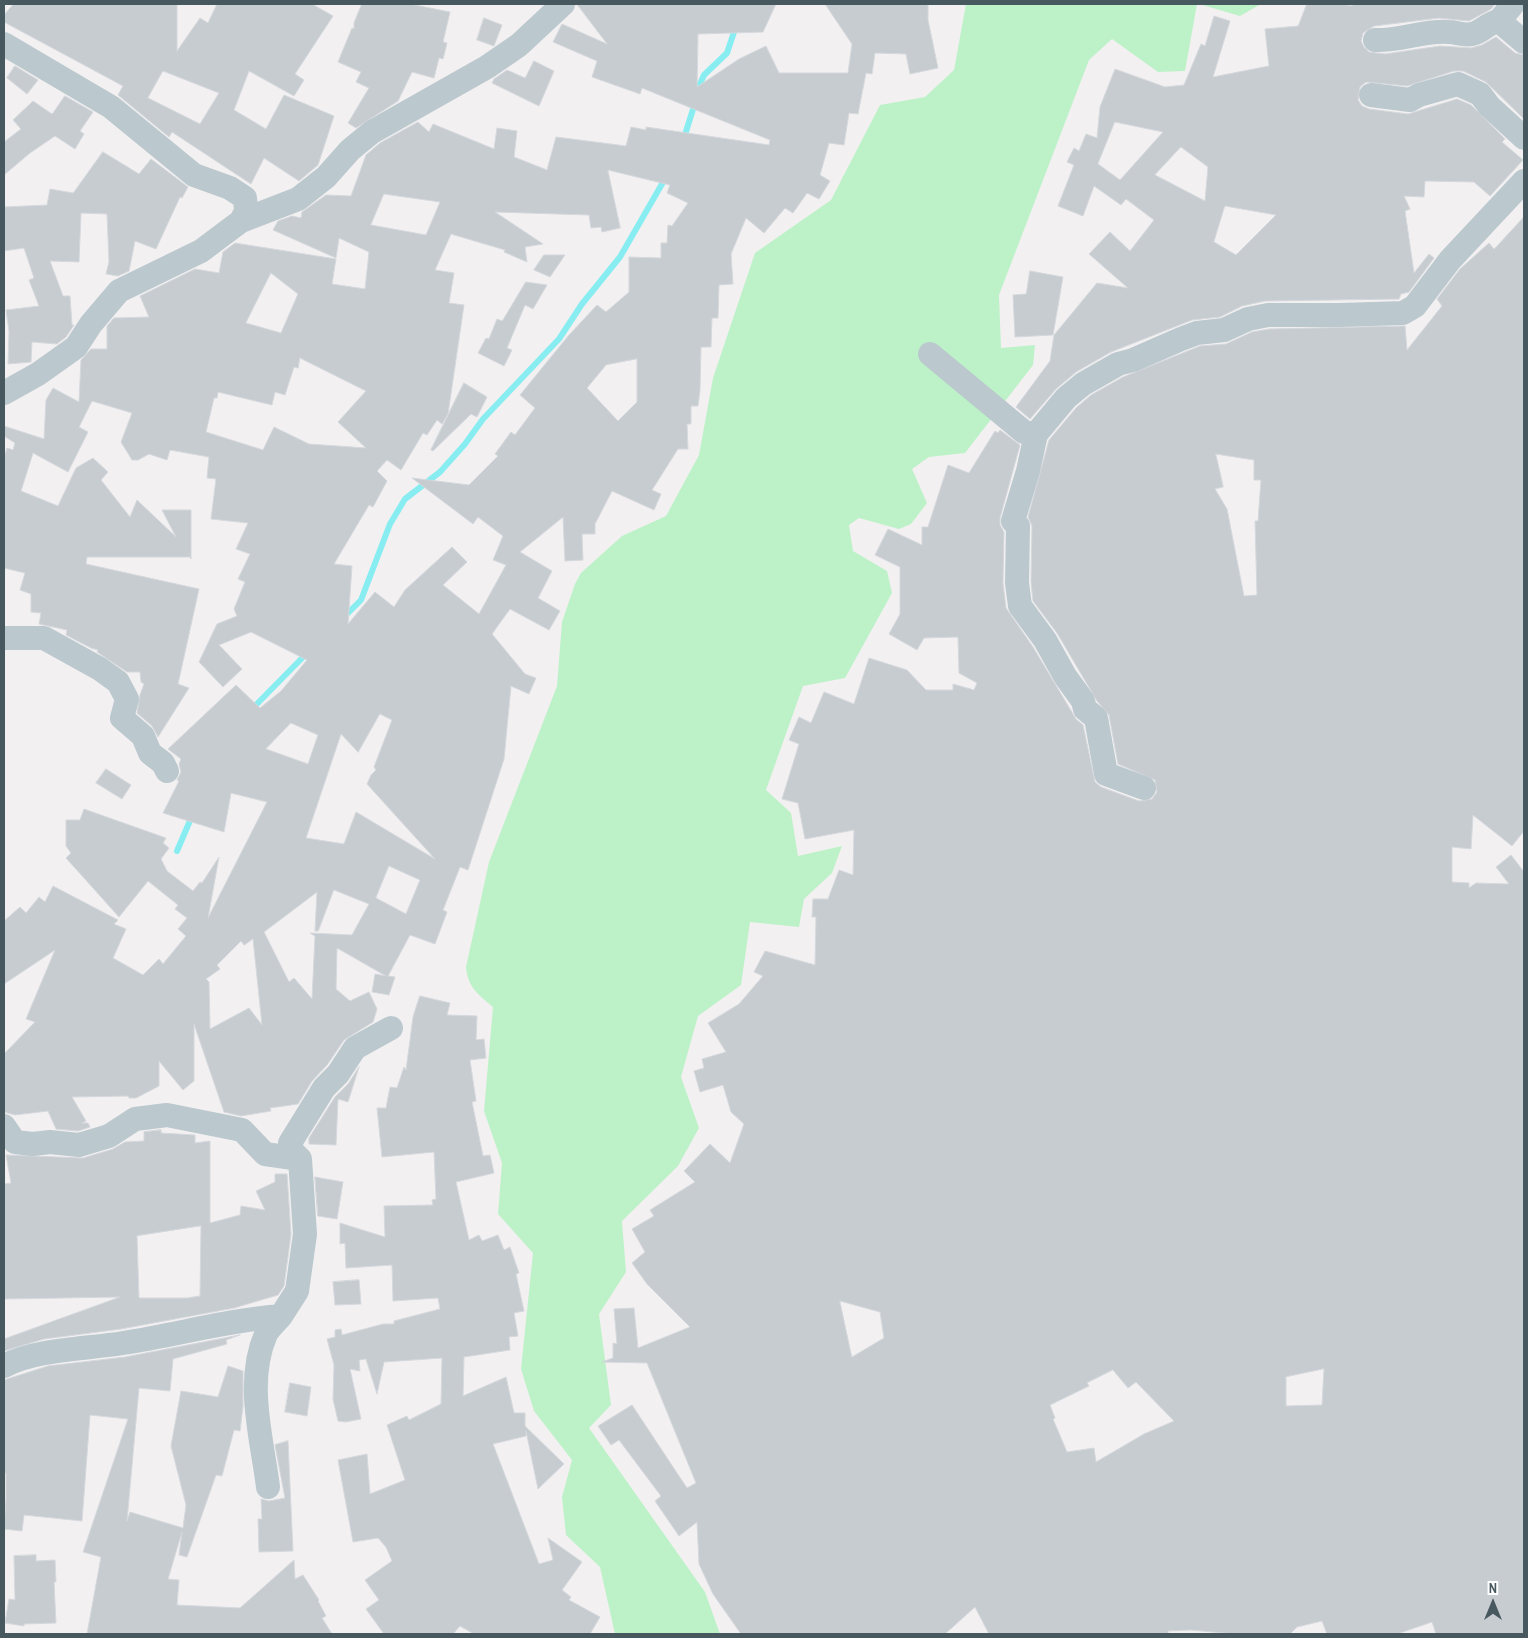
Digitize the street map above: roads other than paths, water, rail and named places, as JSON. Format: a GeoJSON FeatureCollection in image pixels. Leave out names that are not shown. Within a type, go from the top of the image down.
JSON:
{"type":"FeatureCollection","features":[{"type":"Feature","properties":{"kind":"street"},"geometry":{"type":"LineString","coordinates":[[4,393],[38,374],[76,347],[91,324],[119,291],[201,252],[241,221],[298,199],[326,177],[350,150],[372,132],[487,67],[519,45],[563,4]]}},
{"type":"Feature","properties":{"kind":"street"},"geometry":{"type":"LineString","coordinates":[[1375,40],[1390,41],[1448,32],[1474,34],[1506,12],[1524,42]]}},
{"type":"Feature","properties":{"kind":"street"},"geometry":{"type":"LineString","coordinates":[[4,44],[111,107],[194,175],[230,188],[245,198],[246,211],[241,221]]}},
{"type":"Feature","properties":{"kind":"street"},"geometry":{"type":"LineString","coordinates":[[1371,95],[1410,100],[1419,95],[1458,84],[1480,94],[1489,106],[1524,138]]}},
{"type":"Feature","properties":{"kind":"street"},"geometry":{"type":"LineString","coordinates":[[1144,788],[1106,774],[1096,718],[1085,709],[1083,700],[1065,676],[1045,640],[1020,606],[1018,526],[1013,521],[1028,471],[1036,434],[1066,398],[1082,384],[1118,364],[1133,360],[1198,333],[1224,330],[1248,319],[1268,315],[1340,316],[1403,313],[1415,306],[1450,260],[1524,180]]}},
{"type":"Feature","properties":{"kind":"street"},"geometry":{"type":"LineString","coordinates":[[930,354],[1024,432],[1036,434]]}},
{"type":"Feature","properties":{"kind":"street"},"geometry":{"type":"LineString","coordinates":[[4,638],[44,638],[100,668],[118,682],[127,699],[122,718],[144,736],[150,753],[162,763],[167,771]]}},
{"type":"Feature","properties":{"kind":"street"},"geometry":{"type":"LineString","coordinates":[[268,1487],[255,1382],[266,1333],[281,1316],[297,1291],[305,1234],[300,1159],[290,1149],[290,1143],[324,1088],[338,1074],[355,1048],[391,1028]]}},
{"type":"Feature","properties":{"kind":"street"},"geometry":{"type":"LineString","coordinates":[[4,1126],[15,1142],[79,1145],[109,1136],[135,1119],[167,1115],[217,1123],[242,1130],[265,1154],[300,1159]]}},
{"type":"Feature","properties":{"kind":"street"},"geometry":{"type":"LineString","coordinates":[[4,1366],[18,1359],[31,1356],[82,1350],[184,1333],[231,1321],[281,1316]]}},
{"type":"Feature","properties":{"kind":"waterway"},"geometry":{"type":"LineString","coordinates":[[696,93],[704,75],[727,53],[736,26]]}},
{"type":"Feature","properties":{"kind":"waterway"},"geometry":{"type":"LineString","coordinates":[[683,141],[695,103]]}},
{"type":"Feature","properties":{"kind":"waterway"},"geometry":{"type":"LineString","coordinates":[[344,617],[361,600],[390,524],[405,499],[440,472],[465,444],[483,419],[559,339],[582,304],[620,257],[666,177]]}},
{"type":"Feature","properties":{"kind":"waterway"},"geometry":{"type":"LineString","coordinates":[[252,709],[308,652]]}},
{"type":"Feature","properties":{"kind":"waterway"},"geometry":{"type":"LineString","coordinates":[[177,851],[192,816]]}}]}
